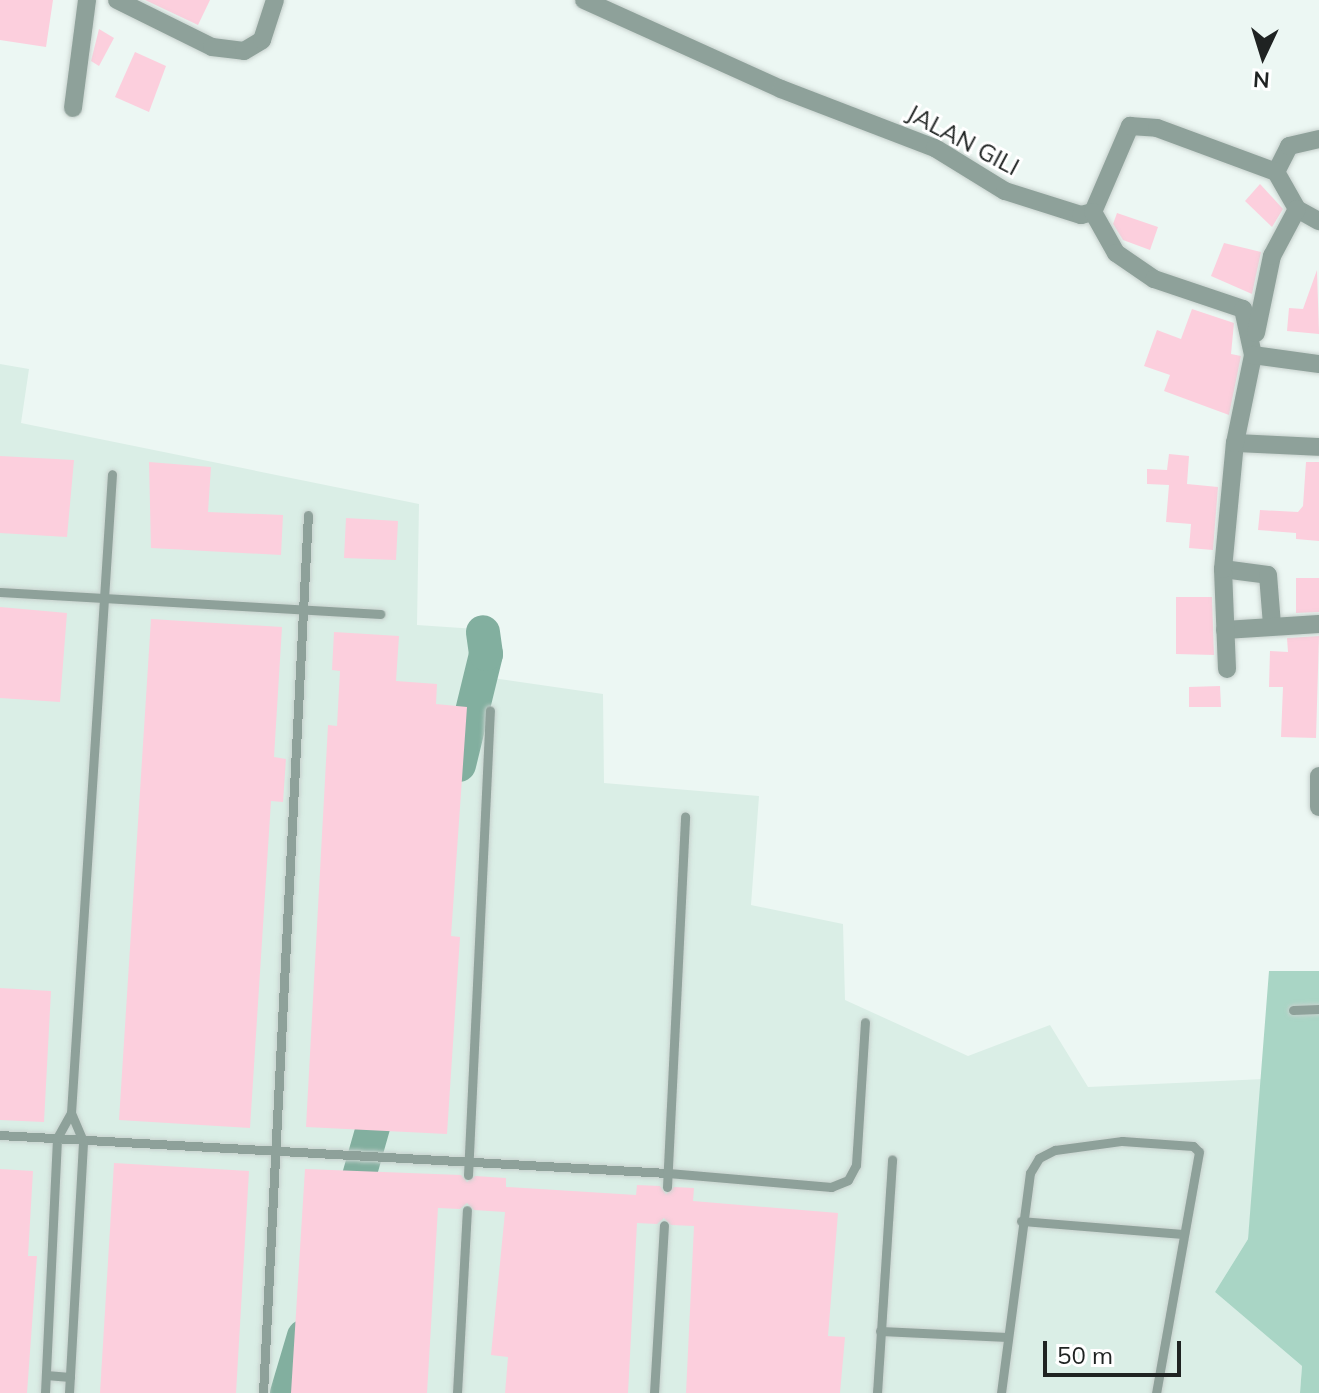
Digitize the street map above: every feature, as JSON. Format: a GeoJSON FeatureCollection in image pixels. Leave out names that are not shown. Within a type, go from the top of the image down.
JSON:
{"type":"FeatureCollection","features":[{"type":"Feature","properties":{"kind":"street"},"geometry":{"type":"LineString","coordinates":[[73,108],[87,0]]}},
{"type":"Feature","properties":{"kind":"street"},"geometry":{"type":"LineString","coordinates":[[117,0],[212,47],[244,51],[262,40],[275,0]]}},
{"type":"Feature","properties":{"kind":"street","name":"JALAN GILI"},"geometry":{"type":"LineString","coordinates":[[584,0],[781,89],[935,148],[1005,191],[1081,215],[1093,212]]}},
{"type":"Feature","properties":{"kind":"street"},"geometry":{"type":"LineString","coordinates":[[1253,355],[1243,309],[1154,279],[1116,253],[1093,212],[1130,126],[1157,128],[1276,172],[1297,209],[1319,221]]}},
{"type":"Feature","properties":{"kind":"street"},"geometry":{"type":"LineString","coordinates":[[1276,172],[1289,146],[1319,139]]}},
{"type":"Feature","properties":{"kind":"street"},"geometry":{"type":"LineString","coordinates":[[1227,669],[1223,569],[1235,443],[1272,256],[1297,209]]}},
{"type":"Feature","properties":{"kind":"street"},"geometry":{"type":"LineString","coordinates":[[1253,355],[1319,364]]}},
{"type":"Feature","properties":{"kind":"street"},"geometry":{"type":"LineString","coordinates":[[1235,443],[1319,447]]}},
{"type":"Feature","properties":{"kind":"street"},"geometry":{"type":"LineString","coordinates":[[1223,569],[1268,575],[1272,625]]}},
{"type":"Feature","properties":{"kind":"street"},"geometry":{"type":"LineString","coordinates":[[1225,630],[1319,624]]}},
{"type":"Feature","properties":{"kind":"street"},"geometry":{"type":"LineString","coordinates":[[1319,776],[1319,807]]}},
{"type":"Feature","properties":{"kind":"lane"},"geometry":{"type":"LineString","coordinates":[[45,1393],[57,1138],[71,1113],[112,474]]}},
{"type":"Feature","properties":{"kind":"lane"},"geometry":{"type":"LineString","coordinates":[[263,1393],[308,515]]}},
{"type":"Feature","properties":{"kind":"lane"},"geometry":{"type":"LineString","coordinates":[[0,592],[380,614]]}},
{"type":"Feature","properties":{"kind":"lane"},"geometry":{"type":"LineString","coordinates":[[468,1175],[490,711]]}},
{"type":"Feature","properties":{"kind":"lane"},"geometry":{"type":"LineString","coordinates":[[667,1187],[685,816]]}},
{"type":"Feature","properties":{"kind":"lane"},"geometry":{"type":"LineString","coordinates":[[1293,1010],[1319,1009]]}},
{"type":"Feature","properties":{"kind":"lane"},"geometry":{"type":"LineString","coordinates":[[0,1135],[668,1173],[831,1187],[848,1180],[856,1165],[865,1022]]}},
{"type":"Feature","properties":{"kind":"lane"},"geometry":{"type":"LineString","coordinates":[[69,1393],[83,1141],[71,1113]]}},
{"type":"Feature","properties":{"kind":"lane"},"geometry":{"type":"LineString","coordinates":[[1001,1393],[1021,1221],[1030,1173],[1039,1158],[1055,1150],[1122,1141],[1193,1146],[1199,1154],[1181,1234],[1156,1393]]}},
{"type":"Feature","properties":{"kind":"lane"},"geometry":{"type":"LineString","coordinates":[[877,1393],[892,1159]]}},
{"type":"Feature","properties":{"kind":"lane"},"geometry":{"type":"LineString","coordinates":[[457,1393],[467,1210]]}},
{"type":"Feature","properties":{"kind":"lane"},"geometry":{"type":"LineString","coordinates":[[1021,1221],[1181,1234]]}},
{"type":"Feature","properties":{"kind":"lane"},"geometry":{"type":"LineString","coordinates":[[654,1393],[664,1225]]}},
{"type":"Feature","properties":{"kind":"lane"},"geometry":{"type":"LineString","coordinates":[[880,1331],[1008,1337]]}},
{"type":"Feature","properties":{"kind":"lane"},"geometry":{"type":"LineString","coordinates":[[46,1375],[70,1377]]}},
{"type":"Feature","properties":{"kind":"shaded area"},"geometry":{"type":"Polygon","coordinates":[[[0,364],[29,369],[21,423],[419,504],[417,625],[491,630],[485,677],[603,694],[604,783],[759,796],[751,905],[843,924],[845,1000],[968,1056],[1050,1025],[1088,1087],[1264,1079],[1248,1239],[1215,1292],[1302,1366],[1300,1393],[0,1393],[0,364]]]}},
{"type":"Feature","properties":{"kind":"green space"},"geometry":{"type":"Polygon","coordinates":[[[1269,971],[1319,971],[1319,1393],[1300,1393],[1302,1366],[1215,1292],[1248,1239],[1269,971]]]}},
{"type":"Feature","properties":{"kind":"building"},"geometry":{"type":"Polygon","coordinates":[[[0,0],[53,0],[46,47],[0,40],[0,0]]]}},
{"type":"Feature","properties":{"kind":"building"},"geometry":{"type":"Polygon","coordinates":[[[145,0],[210,0],[198,25],[145,0]]]}},
{"type":"Feature","properties":{"kind":"building"},"geometry":{"type":"Polygon","coordinates":[[[99,29],[114,38],[99,66],[91,61],[99,29]]]}},
{"type":"Feature","properties":{"kind":"building"},"geometry":{"type":"Polygon","coordinates":[[[135,52],[166,66],[149,112],[115,97],[135,52]]]}},
{"type":"Feature","properties":{"kind":"building"},"geometry":{"type":"Polygon","coordinates":[[[1260,184],[1283,209],[1272,227],[1245,201],[1260,184]]]}},
{"type":"Feature","properties":{"kind":"building"},"geometry":{"type":"Polygon","coordinates":[[[1117,213],[1158,227],[1150,250],[1123,240],[1113,224],[1117,213]]]}},
{"type":"Feature","properties":{"kind":"building"},"geometry":{"type":"Polygon","coordinates":[[[1224,243],[1261,252],[1252,294],[1211,276],[1224,243]]]}},
{"type":"Feature","properties":{"kind":"building"},"geometry":{"type":"Polygon","coordinates":[[[1317,270],[1319,334],[1287,331],[1289,308],[1303,309],[1317,270]]]}},
{"type":"Feature","properties":{"kind":"building"},"geometry":{"type":"Polygon","coordinates":[[[1192,309],[1234,323],[1231,354],[1241,356],[1229,415],[1164,391],[1170,375],[1144,366],[1157,330],[1181,339],[1192,309]]]}},
{"type":"Feature","properties":{"kind":"building"},"geometry":{"type":"Polygon","coordinates":[[[1169,454],[1189,456],[1187,484],[1218,487],[1213,550],[1189,548],[1191,524],[1166,522],[1169,485],[1147,484],[1147,469],[1167,470],[1169,454]]]}},
{"type":"Feature","properties":{"kind":"building"},"geometry":{"type":"Polygon","coordinates":[[[0,456],[74,460],[67,537],[0,533],[0,456]]]}},
{"type":"Feature","properties":{"kind":"building"},"geometry":{"type":"Polygon","coordinates":[[[149,462],[211,467],[208,512],[283,515],[281,555],[151,548],[149,462]]]}},
{"type":"Feature","properties":{"kind":"building"},"geometry":{"type":"Polygon","coordinates":[[[1306,462],[1319,462],[1319,541],[1296,539],[1296,533],[1258,530],[1260,510],[1298,512],[1303,506],[1306,462]]]}},
{"type":"Feature","properties":{"kind":"building"},"geometry":{"type":"Polygon","coordinates":[[[346,518],[398,521],[396,560],[344,558],[346,518]]]}},
{"type":"Feature","properties":{"kind":"building"},"geometry":{"type":"Polygon","coordinates":[[[1296,578],[1319,578],[1319,612],[1296,613],[1296,578]]]}},
{"type":"Feature","properties":{"kind":"building"},"geometry":{"type":"Polygon","coordinates":[[[1176,597],[1212,597],[1214,655],[1176,654],[1176,597]]]}},
{"type":"Feature","properties":{"kind":"building"},"geometry":{"type":"Polygon","coordinates":[[[0,607],[67,613],[60,702],[0,698],[0,607]]]}},
{"type":"Feature","properties":{"kind":"building"},"geometry":{"type":"Polygon","coordinates":[[[151,619],[282,627],[274,757],[286,759],[283,802],[271,801],[250,1128],[119,1120],[151,619]]]}},
{"type":"Feature","properties":{"kind":"building"},"geometry":{"type":"Polygon","coordinates":[[[334,632],[399,636],[396,681],[437,684],[436,704],[467,707],[451,936],[460,937],[447,1134],[306,1127],[328,725],[337,726],[340,671],[332,670],[334,632]]]}},
{"type":"Feature","properties":{"kind":"building"},"geometry":{"type":"Polygon","coordinates":[[[1319,636],[1316,738],[1281,737],[1283,687],[1269,687],[1270,651],[1288,652],[1287,638],[1319,636]]]}},
{"type":"Feature","properties":{"kind":"building"},"geometry":{"type":"Polygon","coordinates":[[[1220,686],[1221,707],[1189,707],[1189,687],[1220,686]]]}},
{"type":"Feature","properties":{"kind":"building"},"geometry":{"type":"Polygon","coordinates":[[[0,988],[51,991],[44,1122],[0,1120],[0,988]]]}},
{"type":"Feature","properties":{"kind":"building"},"geometry":{"type":"Polygon","coordinates":[[[114,1163],[249,1171],[236,1393],[100,1393],[114,1163]]]}},
{"type":"Feature","properties":{"kind":"building"},"geometry":{"type":"Polygon","coordinates":[[[0,1169],[33,1171],[28,1256],[37,1256],[27,1393],[0,1393],[0,1169]]]}},
{"type":"Feature","properties":{"kind":"building"},"geometry":{"type":"Polygon","coordinates":[[[305,1169],[461,1175],[467,1182],[475,1176],[506,1178],[506,1187],[636,1195],[637,1185],[660,1186],[666,1194],[674,1187],[694,1188],[693,1201],[838,1213],[828,1336],[845,1337],[840,1393],[686,1393],[694,1226],[671,1225],[664,1218],[657,1224],[637,1223],[628,1393],[505,1393],[508,1357],[491,1355],[505,1212],[474,1210],[467,1203],[460,1209],[438,1208],[427,1393],[291,1393],[305,1169]]]}},
{"type":"Feature","properties":{"kind":"waterway"},"geometry":{"type":"LineString","coordinates":[[459,765],[486,654],[483,632]]}},
{"type":"Feature","properties":{"kind":"waterway"},"geometry":{"type":"LineString","coordinates":[[348,1215],[385,1085]]}},
{"type":"Feature","properties":{"kind":"waterway"},"geometry":{"type":"LineString","coordinates":[[287,1393],[304,1336]]}}]}
